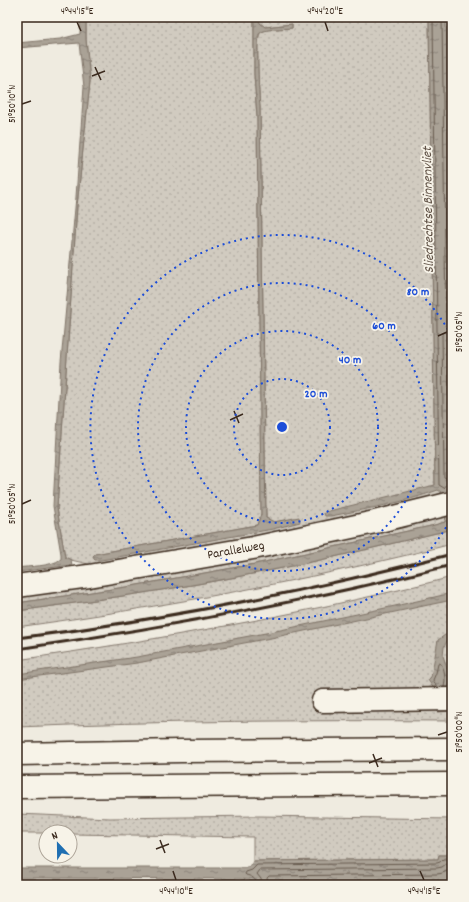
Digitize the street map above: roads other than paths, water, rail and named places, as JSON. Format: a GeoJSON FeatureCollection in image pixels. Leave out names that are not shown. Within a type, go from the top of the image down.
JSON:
{"type":"FeatureCollection","features":[{"type":"Feature","properties":{"kind":"main road","name":"Parallelweg"},"geometry":{"type":"LineString","coordinates":[[17,586],[89,576],[253,548],[375,522],[452,503]]}},
{"type":"Feature","properties":{"kind":"main road"},"geometry":{"type":"LineString","coordinates":[[322,701],[444,699]]}},
{"type":"Feature","properties":{"kind":"main road"},"geometry":{"type":"LineString","coordinates":[[17,754],[452,749]]}},
{"type":"Feature","properties":{"kind":"main road"},"geometry":{"type":"LineString","coordinates":[[17,787],[429,783],[452,785]]}},
{"type":"Feature","properties":{"kind":"water"},"geometry":{"type":"Polygon","coordinates":[[[80,17],[86,17],[86,39],[90,81],[77,206],[57,508],[65,557],[71,560],[72,565],[17,572],[17,568],[52,564],[61,559],[53,506],[61,362],[84,87],[79,43],[17,48],[17,43],[60,39],[80,34],[80,17]]]}},
{"type":"Feature","properties":{"kind":"water"},"geometry":{"type":"Polygon","coordinates":[[[254,17],[258,17],[260,23],[265,27],[292,24],[292,28],[270,30],[259,34],[258,81],[260,107],[266,518],[274,522],[299,517],[300,522],[273,529],[95,560],[93,556],[95,554],[257,525],[261,515],[257,117],[254,74],[254,17]]]}},
{"type":"Feature","properties":{"kind":"water"},"geometry":{"type":"Polygon","coordinates":[[[429,17],[446,17],[452,452],[452,484],[448,489],[450,497],[443,498],[441,492],[438,490],[411,499],[325,516],[324,513],[329,511],[435,485],[429,17]]]}},
{"type":"Feature","properties":{"kind":"water"},"geometry":{"type":"Polygon","coordinates":[[[452,515],[452,533],[450,533],[449,530],[329,558],[227,579],[137,594],[17,611],[17,603],[126,587],[255,564],[431,526],[445,522],[446,516],[452,515]]]}},
{"type":"Feature","properties":{"kind":"water"},"geometry":{"type":"Polygon","coordinates":[[[452,593],[452,600],[271,638],[137,663],[17,679],[17,674],[137,657],[271,632],[452,593]]]}},
{"type":"Feature","properties":{"kind":"water"},"geometry":{"type":"Polygon","coordinates":[[[452,634],[452,639],[447,641],[444,647],[443,656],[449,673],[449,685],[447,691],[451,711],[438,712],[436,692],[428,680],[431,677],[438,640],[445,635],[452,634]]]}},
{"type":"Feature","properties":{"kind":"water"},"geometry":{"type":"Polygon","coordinates":[[[439,855],[452,855],[452,885],[253,885],[253,883],[249,880],[240,879],[17,878],[17,868],[247,868],[250,867],[253,861],[438,859],[439,855]]]}},
{"type":"Feature","properties":{"kind":"railway"},"geometry":{"type":"LineString","coordinates":[[17,638],[72,631],[236,603],[344,580],[452,554]]}},
{"type":"Feature","properties":{"kind":"railway"},"geometry":{"type":"LineString","coordinates":[[17,649],[235,613],[452,565]]}},
{"type":"Feature","properties":{"kind":"water label","name":"Sliedrechtse Binnenvliet"},"geometry":{"type":"Point","coordinates":[429,210]}}]}
